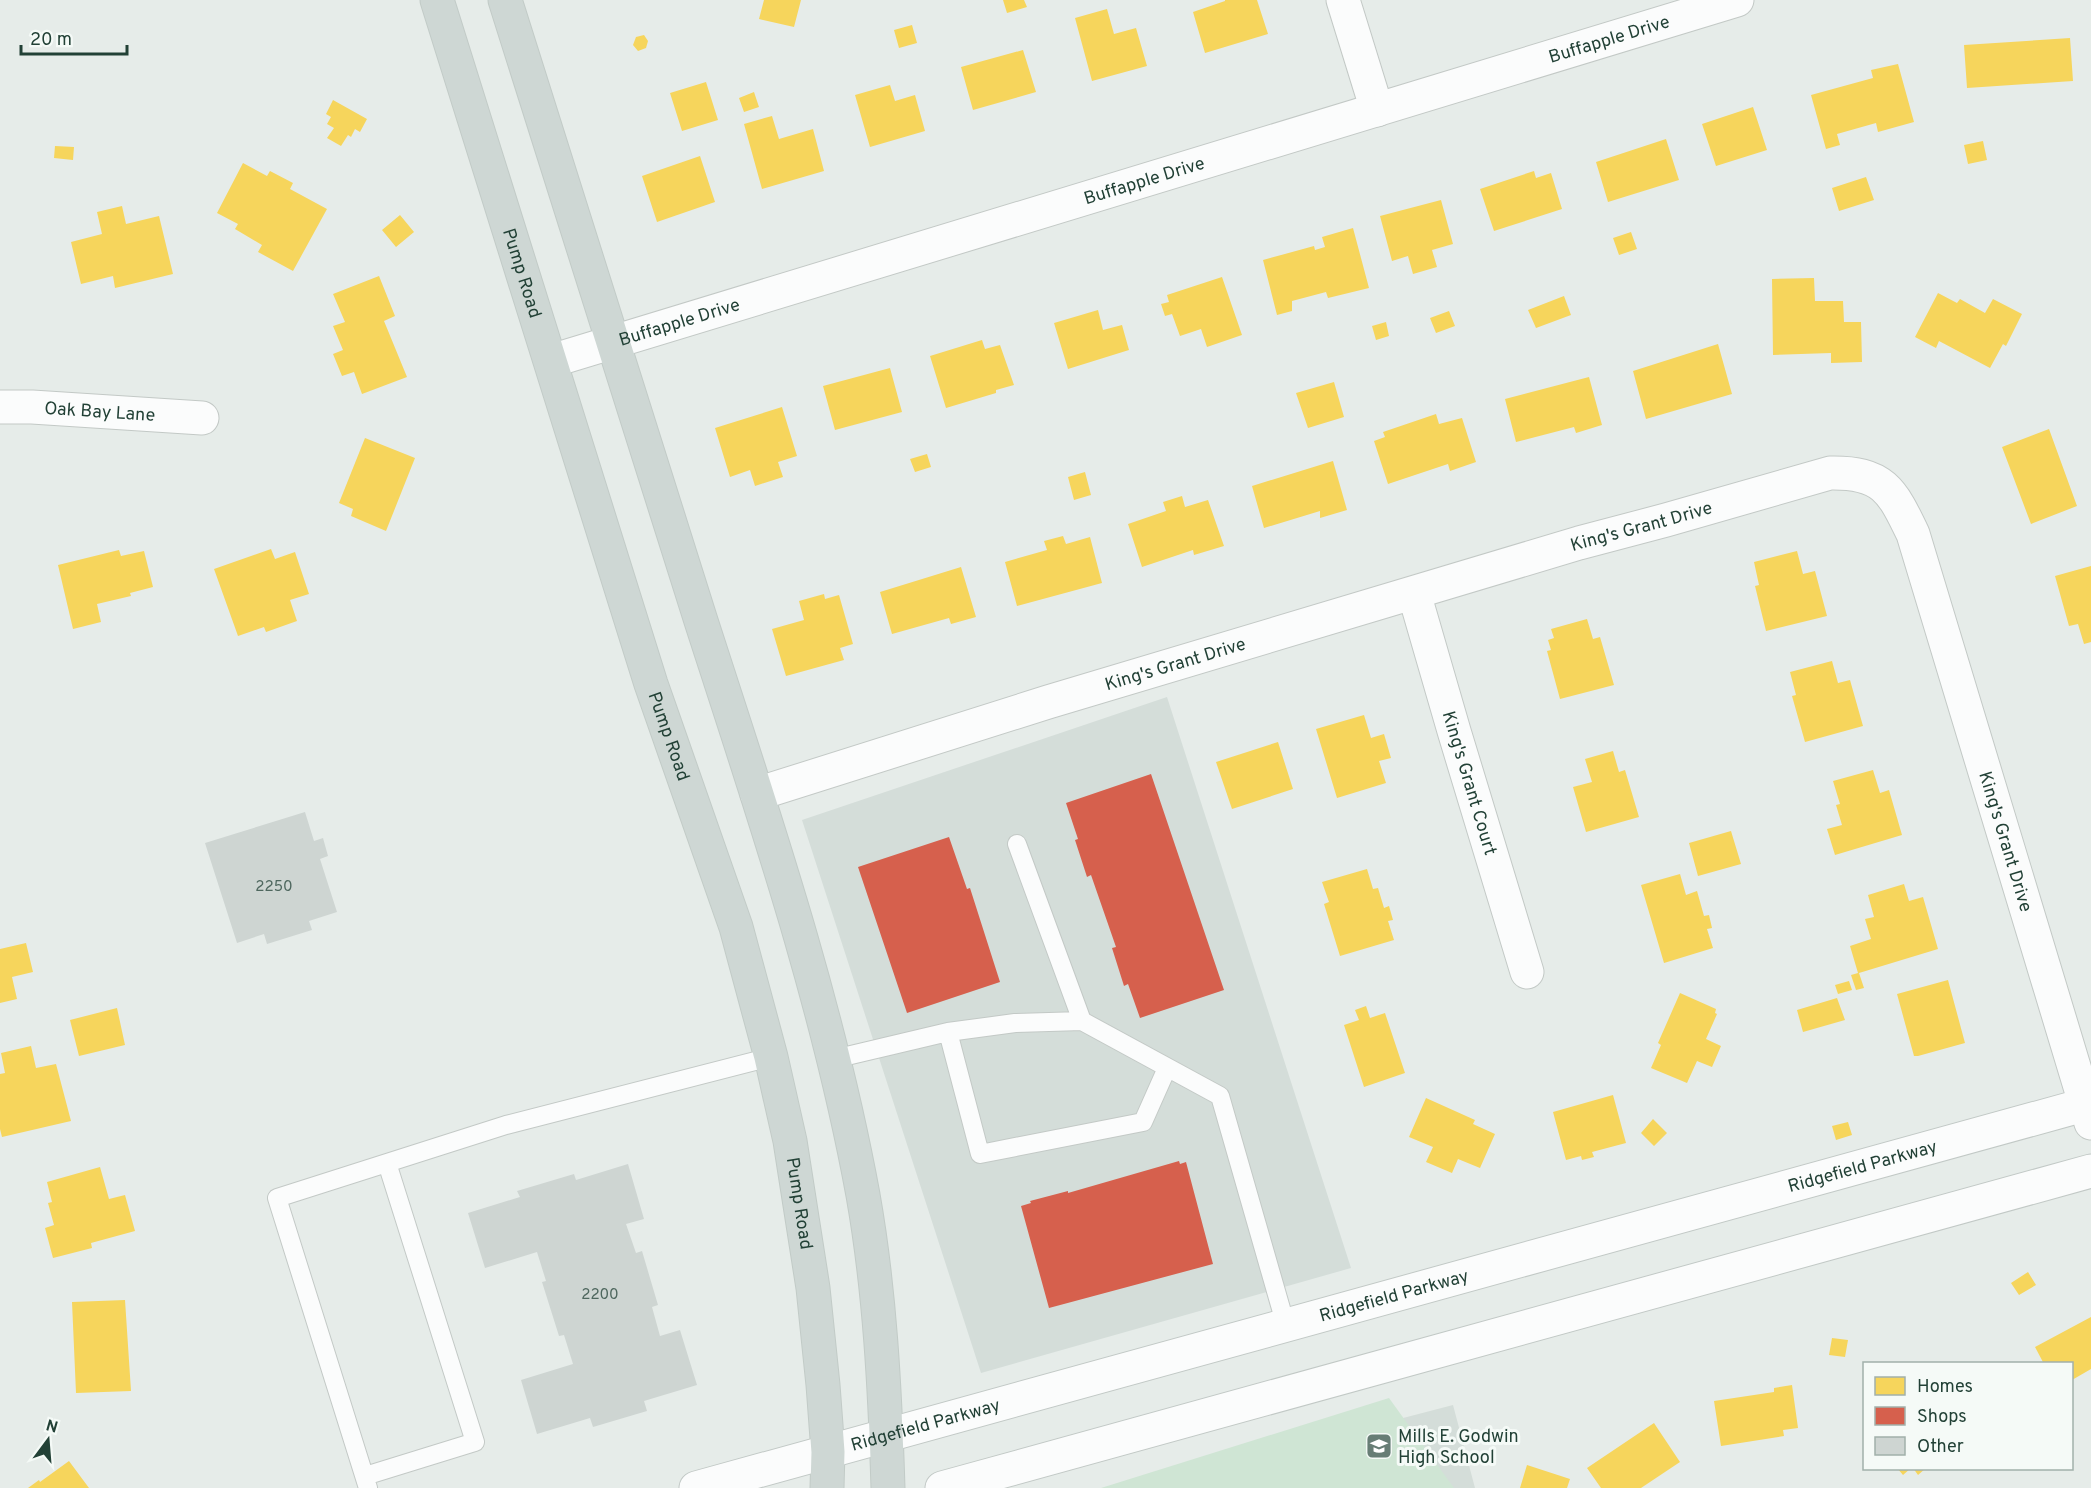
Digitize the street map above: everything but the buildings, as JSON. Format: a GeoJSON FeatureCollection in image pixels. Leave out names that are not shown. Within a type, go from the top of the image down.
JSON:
{"type":"FeatureCollection","features":[{"type":"Feature","properties":{"kind":"main road","name":"Pump Road"},"geometry":{"type":"LineString","coordinates":[[437,0],[651,684],[736,927],[771,1057],[790,1141],[813,1288],[824,1385],[828,1452],[827,1488]]}},
{"type":"Feature","properties":{"kind":"main road"},"geometry":{"type":"LineString","coordinates":[[505,0],[775,851],[834,1059],[863,1199],[877,1299],[883,1367],[888,1488]]}},
{"type":"Feature","properties":{"kind":"street"},"geometry":{"type":"LineString","coordinates":[[1343,0],[1377,110]]}},
{"type":"Feature","properties":{"kind":"street","name":"Buffapple Drive"},"geometry":{"type":"LineString","coordinates":[[551,361],[1737,0]]}},
{"type":"Feature","properties":{"kind":"street","name":"Oak Bay Lane"},"geometry":{"type":"LineString","coordinates":[[0,407],[202,418]]}},
{"type":"Feature","properties":{"kind":"street","name":"King's Grant Drive"},"geometry":{"type":"LineString","coordinates":[[757,794],[1048,702],[1579,543],[1830,473],[1852,473],[1872,479],[1882,485],[1896,499],[1913,534],[2089,1110]]}},
{"type":"Feature","properties":{"kind":"street","name":"King's Grant Court"},"geometry":{"type":"LineString","coordinates":[[1414,593],[1527,972]]}},
{"type":"Feature","properties":{"kind":"street","name":"Ridgefield Parkway"},"geometry":{"type":"LineString","coordinates":[[696,1488],[1286,1326],[2089,1110]]}},
{"type":"Feature","properties":{"kind":"street"},"geometry":{"type":"LineString","coordinates":[[942,1488],[2091,1170]]}},
{"type":"Feature","properties":{"kind":"lane"},"geometry":{"type":"LineString","coordinates":[[1017,844],[1082,1021]]}},
{"type":"Feature","properties":{"kind":"lane"},"geometry":{"type":"LineString","coordinates":[[834,1059],[948,1032],[1015,1023],[1082,1021],[1220,1096],[1286,1326]]}},
{"type":"Feature","properties":{"kind":"lane"},"geometry":{"type":"LineString","coordinates":[[948,1032],[980,1154],[1143,1122],[1167,1068]]}},
{"type":"Feature","properties":{"kind":"lane"},"geometry":{"type":"LineString","coordinates":[[387,1163],[475,1442],[366,1482],[277,1198],[506,1125],[771,1057]]}},
{"type":"Feature","properties":{"kind":"shaded area"},"geometry":{"type":"Polygon","coordinates":[[[1167,697],[1351,1268],[981,1373],[802,820],[1167,697]]]}},
{"type":"Feature","properties":{"kind":"shaded area","name":"Mills E. Godwin High School"},"geometry":{"type":"Polygon","coordinates":[[[1453,1405],[1475,1488],[1135,1488],[1453,1405]]]}},
{"type":"Feature","properties":{"kind":"green space","name":"Mills E. Godwin High School"},"geometry":{"type":"Polygon","coordinates":[[[1389,1398],[1454,1488],[1101,1488],[1389,1398]]]}},
{"type":"Feature","properties":{"kind":"place","name":"Mills E. Godwin High School"},"geometry":{"type":"Point","coordinates":[1379,1446]}}]}
